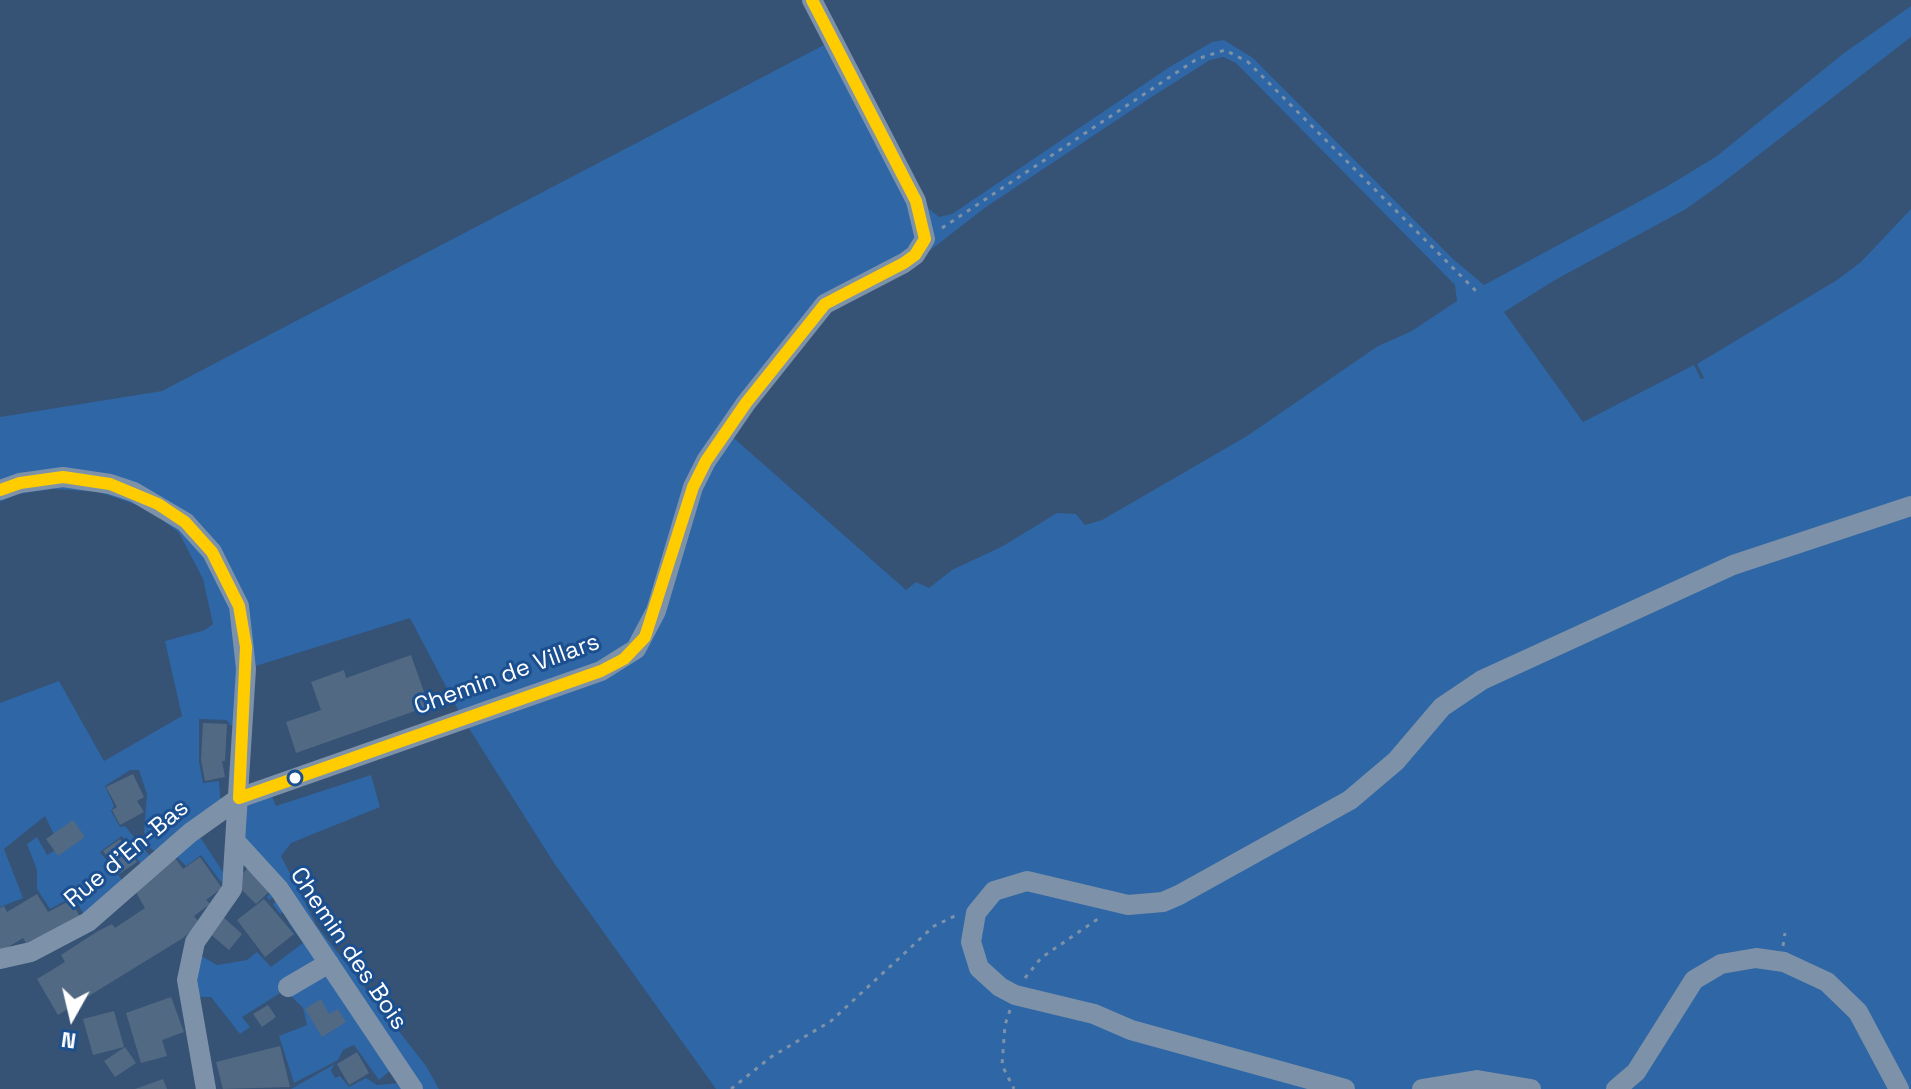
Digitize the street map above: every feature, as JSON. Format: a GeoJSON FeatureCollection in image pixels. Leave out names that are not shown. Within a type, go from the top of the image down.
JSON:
{"type":"FeatureCollection","features":[{"type":"Feature","properties":{"kind":"street"},"geometry":{"type":"LineString","coordinates":[[812,0],[916,201],[926,230]]}},
{"type":"Feature","properties":{"kind":"street","name":"Chemin de Villars"},"geometry":{"type":"LineString","coordinates":[[239,798],[601,671],[636,649],[656,611],[693,487],[706,461],[746,403],[825,304],[915,255],[925,239],[926,230]]}},
{"type":"Feature","properties":{"kind":"street"},"geometry":{"type":"LineString","coordinates":[[0,490],[20,483],[63,477],[110,484],[158,504],[185,522],[212,552],[239,606],[246,647],[232,889],[195,942],[187,980],[206,1089]]}},
{"type":"Feature","properties":{"kind":"street"},"geometry":{"type":"LineString","coordinates":[[1345,1089],[1131,1030],[1094,1014],[1015,995],[979,968],[971,942],[976,913],[994,891],[1027,881],[1120,904],[1146,905],[1179,895],[1350,800],[1396,761],[1442,707],[1482,680],[1733,565],[1911,506]]}},
{"type":"Feature","properties":{"kind":"street","name":"Rue d'En-Bas"},"geometry":{"type":"LineString","coordinates":[[0,959],[31,952],[79,928],[190,833],[239,798]]}},
{"type":"Feature","properties":{"kind":"street","name":"Chemin des Bois"},"geometry":{"type":"LineString","coordinates":[[236,842],[279,889],[413,1089]]}},
{"type":"Feature","properties":{"kind":"street"},"geometry":{"type":"LineString","coordinates":[[1616,1089],[1636,1072],[1694,980],[1721,964],[1756,958],[1784,962],[1827,982],[1858,1012],[1899,1089]]}},
{"type":"Feature","properties":{"kind":"street"},"geometry":{"type":"LineString","coordinates":[[288,987],[329,963]]}},
{"type":"Feature","properties":{"kind":"street"},"geometry":{"type":"LineString","coordinates":[[1422,1089],[1477,1080],[1531,1089]]}},
{"type":"Feature","properties":{"kind":"path"},"geometry":{"type":"LineString","coordinates":[[926,230],[950,224],[1197,59],[1225,50],[1248,62],[1478,293]]}},
{"type":"Feature","properties":{"kind":"path"},"geometry":{"type":"LineString","coordinates":[[731,1089],[771,1057],[831,1021],[934,926],[958,914],[976,913]]}},
{"type":"Feature","properties":{"kind":"path"},"geometry":{"type":"LineString","coordinates":[[1784,942],[1785,933]]}},
{"type":"Feature","properties":{"kind":"shaded area"},"geometry":{"type":"Polygon","coordinates":[[[1911,6],[1911,37],[1721,184],[1686,209],[1555,280],[1504,312],[1583,422],[1694,365],[1701,379],[1704,378],[1697,364],[1837,280],[1861,262],[1911,209],[1911,1089],[716,1089],[554,863],[463,719],[410,618],[246,669],[243,726],[230,725],[227,720],[199,719],[199,761],[203,783],[219,781],[221,808],[200,837],[225,875],[221,882],[201,855],[186,866],[175,855],[157,853],[149,847],[144,832],[147,794],[139,770],[130,770],[105,786],[114,806],[111,811],[120,827],[125,826],[154,861],[144,869],[122,836],[100,852],[126,885],[87,921],[74,896],[50,909],[37,889],[37,870],[27,844],[37,837],[47,855],[60,847],[45,816],[4,849],[23,898],[0,907],[0,703],[59,681],[104,761],[182,716],[165,641],[205,630],[213,624],[203,579],[179,533],[148,509],[99,492],[53,489],[18,494],[0,502],[0,417],[162,391],[824,45],[887,132],[929,209],[939,217],[952,214],[1168,68],[1212,42],[1224,40],[1253,58],[1453,259],[1484,285],[1666,187],[1717,156],[1844,53],[1911,6]],[[1223,57],[1210,60],[986,207],[915,262],[822,315],[727,432],[906,590],[916,582],[929,588],[952,570],[1003,546],[1057,513],[1076,514],[1085,525],[1102,520],[1247,436],[1378,346],[1410,332],[1457,301],[1455,285],[1236,63],[1223,57]]]}},
{"type":"Feature","properties":{"kind":"shaded area"},"geometry":{"type":"Polygon","coordinates":[[[371,775],[380,807],[291,843],[281,856],[317,926],[426,1066],[439,1089],[291,1089],[335,1064],[331,1070],[335,1078],[340,1076],[349,1087],[366,1078],[377,1085],[401,1083],[396,1066],[379,1080],[354,1045],[343,1050],[338,1060],[294,1083],[279,1036],[307,1025],[303,1008],[285,990],[242,1017],[250,1027],[240,1034],[211,997],[192,997],[196,953],[217,965],[247,960],[257,952],[271,967],[303,943],[288,922],[297,916],[291,907],[280,914],[273,904],[283,896],[280,892],[269,900],[267,897],[271,891],[236,842],[239,798],[269,789],[276,806],[371,775]]]}},
{"type":"Feature","properties":{"kind":"building"},"geometry":{"type":"Polygon","coordinates":[[[411,655],[429,706],[296,753],[286,722],[321,710],[311,682],[344,670],[346,678],[411,655]]]}},
{"type":"Feature","properties":{"kind":"building"},"geometry":{"type":"Polygon","coordinates":[[[203,723],[227,724],[225,761],[222,761],[225,777],[205,781],[201,760],[203,723]]]}},
{"type":"Feature","properties":{"kind":"building"},"geometry":{"type":"Polygon","coordinates":[[[133,774],[144,797],[137,801],[144,812],[120,825],[112,810],[117,807],[106,787],[133,774]]]}},
{"type":"Feature","properties":{"kind":"building"},"geometry":{"type":"Polygon","coordinates":[[[73,820],[85,837],[58,856],[46,839],[73,820]]]}},
{"type":"Feature","properties":{"kind":"building"},"geometry":{"type":"Polygon","coordinates":[[[120,839],[137,862],[119,874],[103,851],[120,839]]]}},
{"type":"Feature","properties":{"kind":"building"},"geometry":{"type":"Polygon","coordinates":[[[200,857],[222,888],[206,900],[210,904],[194,916],[200,924],[183,938],[58,1015],[37,979],[65,962],[61,955],[98,931],[112,924],[115,928],[145,908],[134,889],[175,858],[183,869],[200,857]]]}},
{"type":"Feature","properties":{"kind":"building"},"geometry":{"type":"Polygon","coordinates":[[[248,868],[270,891],[256,904],[234,882],[248,868]]]}},
{"type":"Feature","properties":{"kind":"building"},"geometry":{"type":"Polygon","coordinates":[[[37,894],[48,912],[71,900],[80,917],[26,943],[23,938],[0,952],[0,908],[4,906],[7,912],[37,894]]]}},
{"type":"Feature","properties":{"kind":"building"},"geometry":{"type":"Polygon","coordinates":[[[264,899],[294,934],[265,957],[237,920],[264,899]]]}},
{"type":"Feature","properties":{"kind":"building"},"geometry":{"type":"Polygon","coordinates":[[[223,917],[242,934],[229,950],[209,933],[223,917]]]}},
{"type":"Feature","properties":{"kind":"building"},"geometry":{"type":"Polygon","coordinates":[[[171,997],[184,1032],[162,1040],[167,1056],[141,1063],[126,1013],[171,997]]]}},
{"type":"Feature","properties":{"kind":"building"},"geometry":{"type":"Polygon","coordinates":[[[321,999],[329,1014],[338,1009],[346,1022],[322,1037],[305,1009],[321,999]]]}},
{"type":"Feature","properties":{"kind":"building"},"geometry":{"type":"Polygon","coordinates":[[[268,1005],[276,1017],[262,1027],[253,1014],[268,1005]]]}},
{"type":"Feature","properties":{"kind":"building"},"geometry":{"type":"Polygon","coordinates":[[[114,1011],[124,1047],[93,1055],[83,1019],[114,1011]]]}},
{"type":"Feature","properties":{"kind":"building"},"geometry":{"type":"Polygon","coordinates":[[[280,1046],[290,1087],[223,1089],[216,1062],[280,1046]]]}},
{"type":"Feature","properties":{"kind":"building"},"geometry":{"type":"Polygon","coordinates":[[[125,1047],[136,1063],[115,1077],[104,1061],[125,1047]]]}},
{"type":"Feature","properties":{"kind":"building"},"geometry":{"type":"Polygon","coordinates":[[[357,1052],[369,1073],[349,1085],[337,1064],[357,1052]]]}},
{"type":"Feature","properties":{"kind":"building"},"geometry":{"type":"Polygon","coordinates":[[[163,1079],[167,1089],[135,1089],[163,1079]]]}},
{"type":"Feature","properties":{"kind":"transit line"},"geometry":{"type":"LineString","coordinates":[[239,798],[601,671],[624,659],[645,637],[693,487],[706,461],[746,403],[825,304],[904,263],[915,255],[925,239],[916,201],[812,0]]}},
{"type":"Feature","properties":{"kind":"transit line"},"geometry":{"type":"LineString","coordinates":[[0,490],[20,483],[63,477],[110,484],[158,504],[185,522],[212,552],[239,606],[246,647],[239,798]]}}]}
